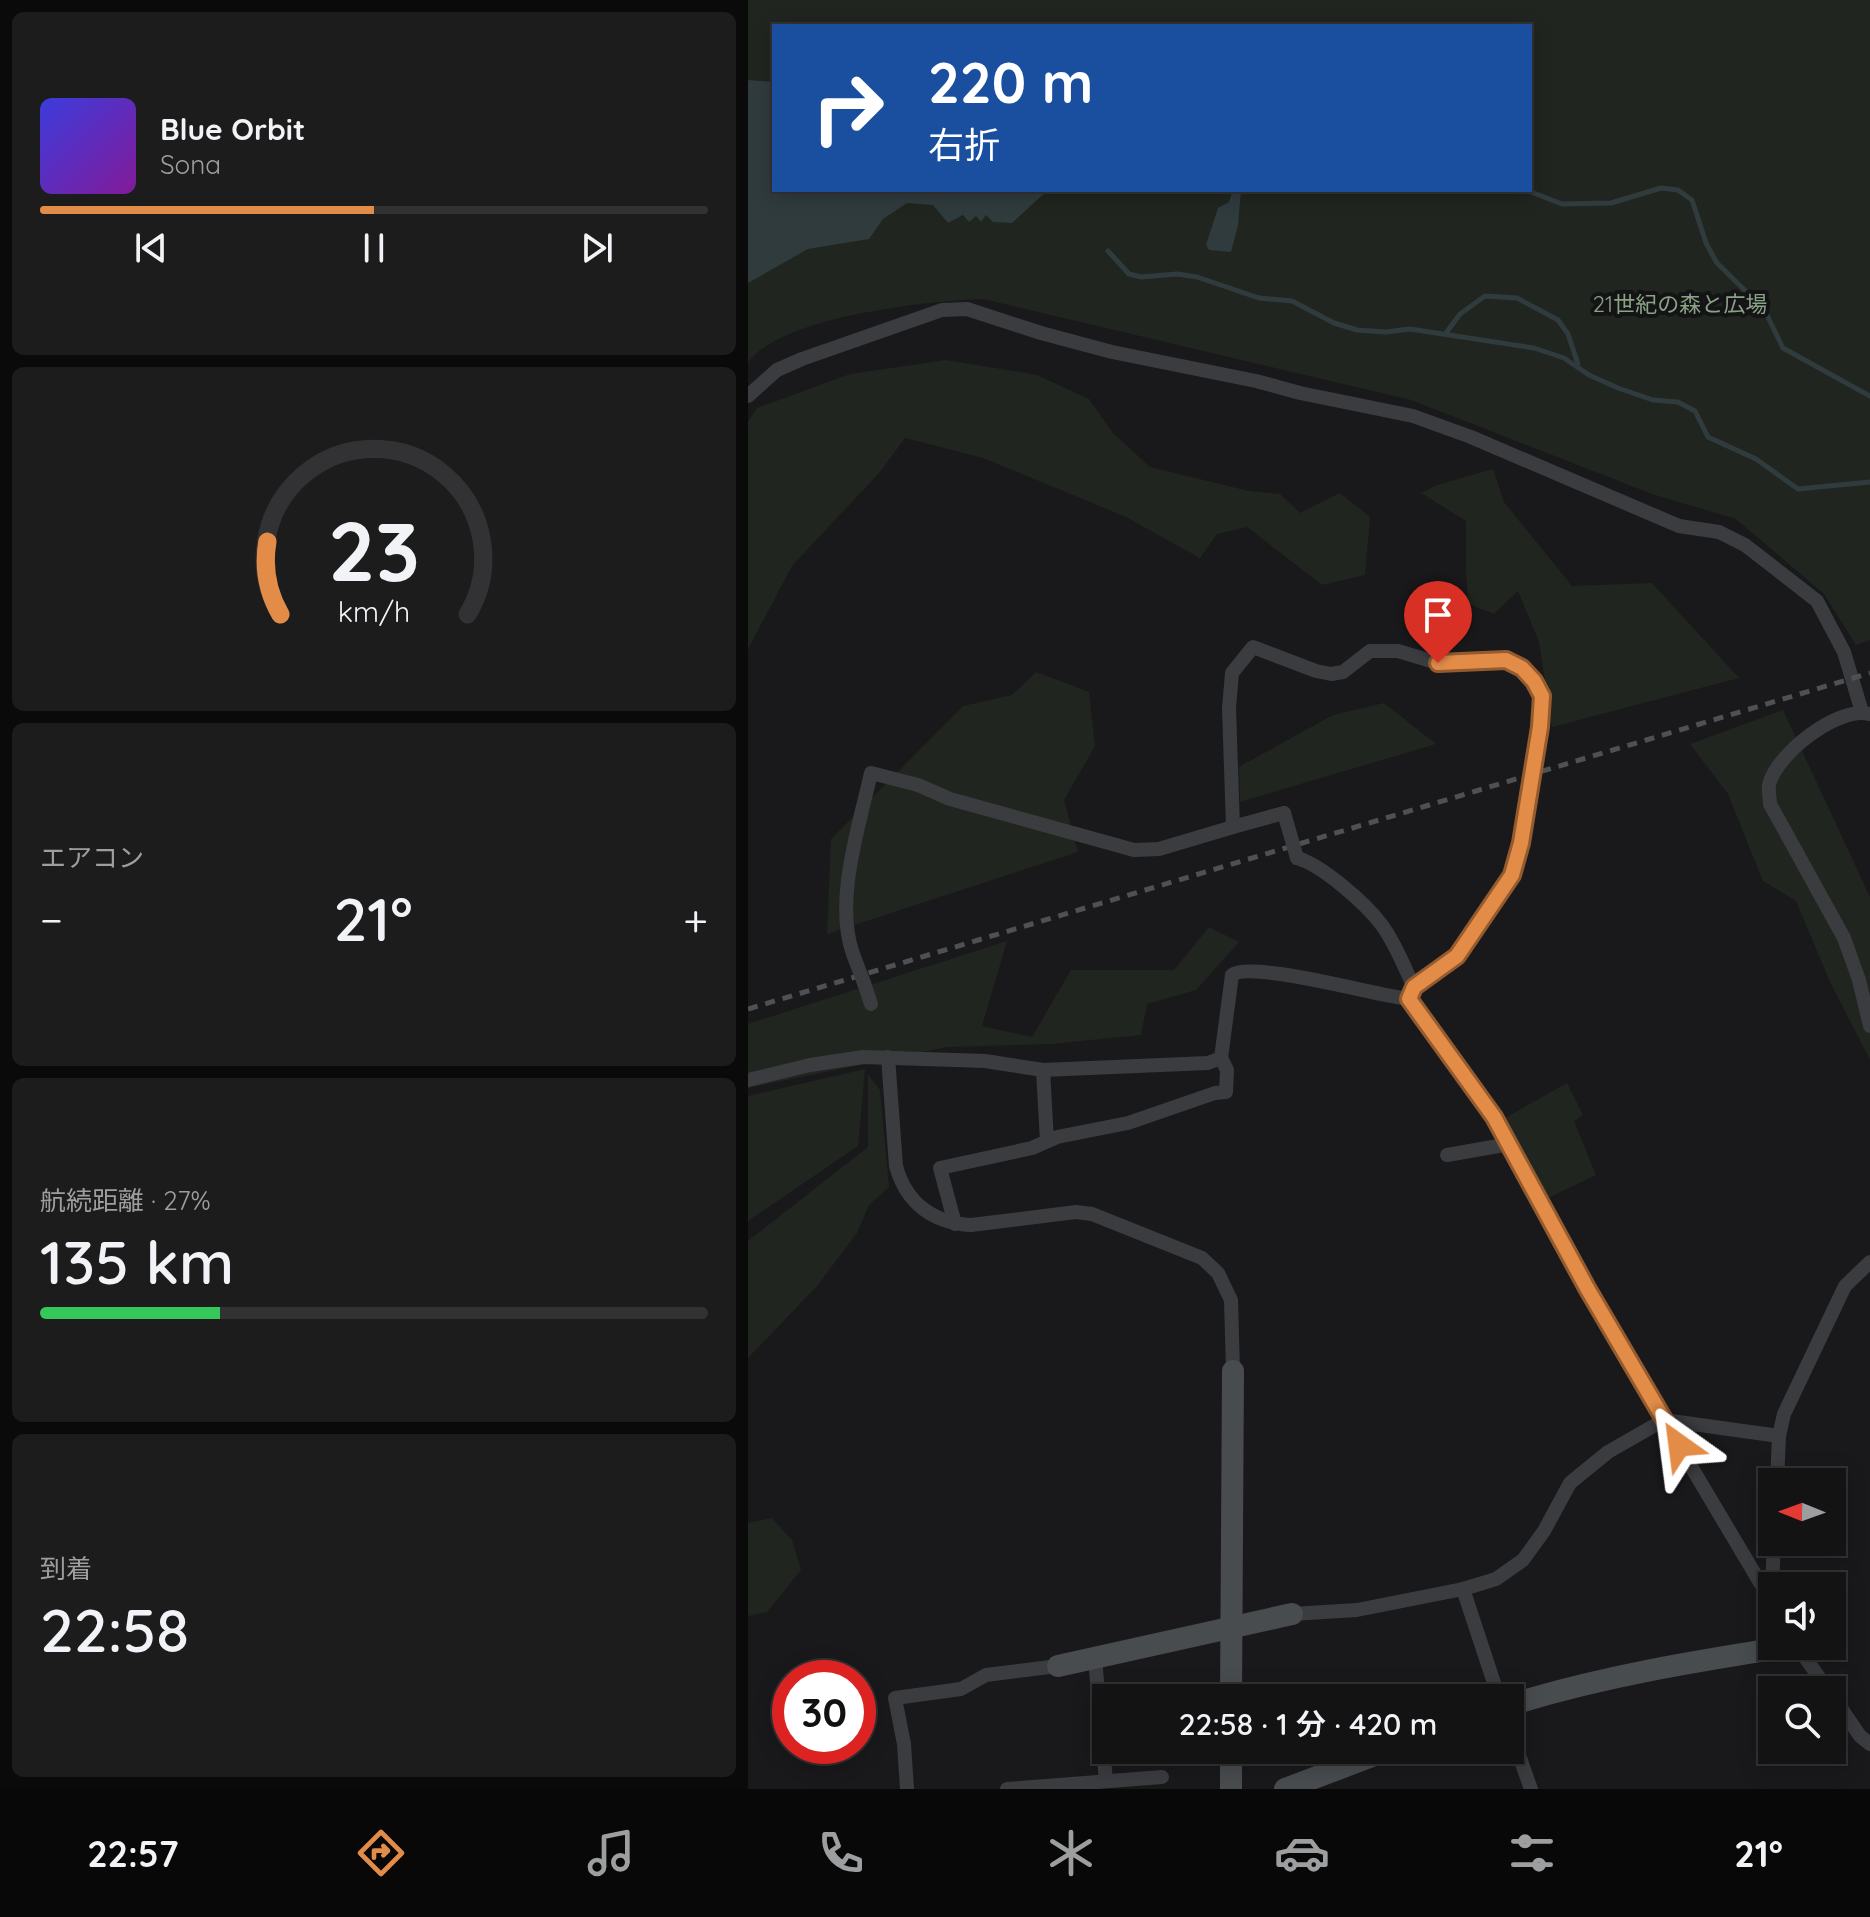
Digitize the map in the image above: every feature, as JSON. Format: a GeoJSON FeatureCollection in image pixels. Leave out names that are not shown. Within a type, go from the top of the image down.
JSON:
{"type":"FeatureCollection","features":[{"type":"Feature","properties":{"kind":"street"},"geometry":{"type":"LineString","coordinates":[[748,396],[777,370],[802,359],[942,310],[967,309],[1112,352],[1413,416],[1471,437],[1672,523],[1719,532],[1745,545],[1817,601],[1844,652],[1866,713],[1851,712],[1809,735],[1783,758],[1768,786],[1770,804],[1844,938],[1859,980],[1870,1026]]}},
{"type":"Feature","properties":{"kind":"street"},"geometry":{"type":"LineString","coordinates":[[955,1224],[940,1168],[1128,1123],[1226,1092],[1227,1070],[1221,1058],[1232,975],[1237,971],[1308,979],[1387,997],[1412,993],[1457,956],[1512,875],[1531,788],[1542,696],[1522,668],[1506,660],[1438,663],[1398,651],[1370,651],[1343,672],[1331,674],[1253,647],[1232,673],[1229,708],[1233,827]]}},
{"type":"Feature","properties":{"kind":"street"},"geometry":{"type":"LineString","coordinates":[[871,1004],[845,933],[856,841],[871,773],[918,785],[950,799],[1134,850],[1159,849],[1284,813],[1297,858],[1313,862],[1330,875],[1382,925],[1412,993],[1510,1144],[1574,1264],[1758,1578]]}},
{"type":"Feature","properties":{"kind":"street"},"geometry":{"type":"LineString","coordinates":[[748,1080],[810,1065],[863,1057],[985,1061],[1043,1070],[1208,1063],[1221,1058]]}},
{"type":"Feature","properties":{"kind":"street"},"geometry":{"type":"LineString","coordinates":[[888,1057],[896,1166],[900,1180],[914,1202],[935,1218],[971,1225],[1076,1212],[1092,1214],[1202,1258],[1218,1273],[1231,1300],[1231,1684]]}},
{"type":"Feature","properties":{"kind":"street"},"geometry":{"type":"LineString","coordinates":[[1043,1070],[1047,1141]]}},
{"type":"Feature","properties":{"kind":"street"},"geometry":{"type":"LineString","coordinates":[[1447,1155],[1510,1144]]}},
{"type":"Feature","properties":{"kind":"street"},"geometry":{"type":"LineString","coordinates":[[1778,1468],[1784,1414],[1845,1286],[1870,1262]]}},
{"type":"Feature","properties":{"kind":"street"},"geometry":{"type":"LineString","coordinates":[[907,1789],[904,1744],[895,1698],[961,1689],[986,1675],[1095,1659],[1292,1614],[1357,1610],[1463,1589],[1496,1579],[1523,1560],[1544,1531],[1570,1483],[1608,1452],[1664,1420],[1779,1436]]}},
{"type":"Feature","properties":{"kind":"street"},"geometry":{"type":"LineString","coordinates":[[1463,1589],[1494,1684]]}},
{"type":"Feature","properties":{"kind":"street"},"geometry":{"type":"LineString","coordinates":[[1524,1700],[1637,1672],[1758,1652]]}},
{"type":"Feature","properties":{"kind":"street"},"geometry":{"type":"LineString","coordinates":[[1095,1659],[1106,1781]]}},
{"type":"Feature","properties":{"kind":"street"},"geometry":{"type":"LineString","coordinates":[[1846,1716],[1860,1736],[1870,1744]]}},
{"type":"Feature","properties":{"kind":"street"},"geometry":{"type":"LineString","coordinates":[[1231,1764],[1231,1789]]}},
{"type":"Feature","properties":{"kind":"street"},"geometry":{"type":"LineString","coordinates":[[1285,1789],[1351,1764]]}},
{"type":"Feature","properties":{"kind":"street"},"geometry":{"type":"LineString","coordinates":[[1522,1764],[1531,1789]]}},
{"type":"Feature","properties":{"kind":"street"},"geometry":{"type":"LineString","coordinates":[[1007,1789],[1162,1777]]}},
{"type":"Feature","properties":{"kind":"green space","name":"21世紀の森と広場"},"geometry":{"type":"Polygon","coordinates":[[[748,0],[1870,0],[1870,640],[1856,645],[1824,594],[1736,519],[1652,494],[1411,400],[983,299],[928,303],[857,314],[791,333],[765,347],[748,363],[748,0]]]}},
{"type":"Feature","properties":{"kind":"green space"},"geometry":{"type":"Polygon","coordinates":[[[946,360],[1037,375],[1089,399],[1113,433],[1150,467],[1249,491],[1280,494],[1300,513],[1340,493],[1370,517],[1365,575],[1322,585],[1247,527],[1217,534],[1200,558],[1126,517],[983,458],[905,438],[880,472],[792,566],[748,649],[748,422],[757,408],[850,374],[946,360]]]}},
{"type":"Feature","properties":{"kind":"green space"},"geometry":{"type":"Polygon","coordinates":[[[1493,469],[1504,502],[1572,586],[1652,583],[1739,678],[1552,727],[1539,642],[1518,591],[1494,614],[1468,604],[1466,521],[1421,493],[1437,485],[1493,469]]]}},
{"type":"Feature","properties":{"kind":"green space"},"geometry":{"type":"Polygon","coordinates":[[[1036,672],[1089,692],[1095,746],[1064,800],[1078,852],[827,934],[831,839],[963,706],[1012,695],[1036,672]]]}},
{"type":"Feature","properties":{"kind":"green space"},"geometry":{"type":"Polygon","coordinates":[[[1384,703],[1436,744],[1240,802],[1239,767],[1333,715],[1384,703]]]}},
{"type":"Feature","properties":{"kind":"green space"},"geometry":{"type":"Polygon","coordinates":[[[1783,710],[1870,897],[1870,1060],[1830,982],[1796,901],[1763,881],[1728,794],[1690,744],[1783,710]]]}},
{"type":"Feature","properties":{"kind":"green space"},"geometry":{"type":"Polygon","coordinates":[[[1209,927],[1239,942],[1196,990],[1147,1004],[1141,1035],[1051,1044],[947,1047],[748,1088],[748,1024],[1007,941],[982,1026],[1032,1037],[1071,970],[1174,970],[1209,927]]]}},
{"type":"Feature","properties":{"kind":"green space"},"geometry":{"type":"Polygon","coordinates":[[[865,1069],[858,1146],[748,1221],[748,1096],[865,1069]]]}},
{"type":"Feature","properties":{"kind":"green space"},"geometry":{"type":"Polygon","coordinates":[[[868,1074],[880,1090],[889,1187],[869,1205],[857,1233],[817,1286],[748,1358],[748,1241],[868,1147],[868,1074]]]}},
{"type":"Feature","properties":{"kind":"green space"},"geometry":{"type":"Polygon","coordinates":[[[1567,1083],[1583,1115],[1574,1121],[1596,1175],[1548,1198],[1505,1118],[1567,1083]]]}},
{"type":"Feature","properties":{"kind":"green space"},"geometry":{"type":"Polygon","coordinates":[[[772,1518],[792,1540],[801,1570],[767,1612],[748,1616],[748,1523],[772,1518]]]}},
{"type":"Feature","properties":{"kind":"shaded area"},"geometry":{"type":"Polygon","coordinates":[[[748,80],[772,82],[772,192],[1046,192],[1012,223],[993,222],[986,215],[981,222],[976,216],[969,222],[963,215],[948,223],[933,205],[907,203],[883,219],[869,239],[808,249],[748,283],[748,80]]]}},
{"type":"Feature","properties":{"kind":"shaded area"},"geometry":{"type":"Polygon","coordinates":[[[1232,192],[1241,192],[1238,225],[1231,252],[1209,250],[1206,245],[1218,208],[1229,202],[1232,192]]]}},
{"type":"Feature","properties":{"kind":"waterway"},"geometry":{"type":"LineString","coordinates":[[1531,192],[1562,204],[1611,203],[1661,188],[1678,190],[1692,200],[1706,243],[1717,263],[1764,309],[1783,348],[1870,396]]}},
{"type":"Feature","properties":{"kind":"waterway"},"geometry":{"type":"LineString","coordinates":[[1108,251],[1129,274],[1141,277],[1177,274],[1197,277],[1259,298],[1292,301],[1334,323],[1357,330],[1386,332],[1410,329],[1534,348],[1564,358],[1589,375],[1618,388],[1653,400],[1678,402],[1695,411],[1708,437],[1756,459],[1798,489],[1870,482]]}},
{"type":"Feature","properties":{"kind":"waterway"},"geometry":{"type":"LineString","coordinates":[[1446,333],[1460,314],[1485,296],[1517,298],[1558,320],[1568,334],[1578,364]]}},
{"type":"Feature","properties":{"kind":"railway"},"geometry":{"type":"LineString","coordinates":[[748,1009],[1870,673]]}},
{"type":"Feature","properties":{"kind":"route"},"geometry":{"type":"LineString","coordinates":[[1438,663],[1506,660],[1522,668],[1542,696],[1540,727],[1521,843],[1512,875],[1457,956],[1414,987],[1409,999],[1494,1117],[1587,1288],[1679,1445]]}}]}
